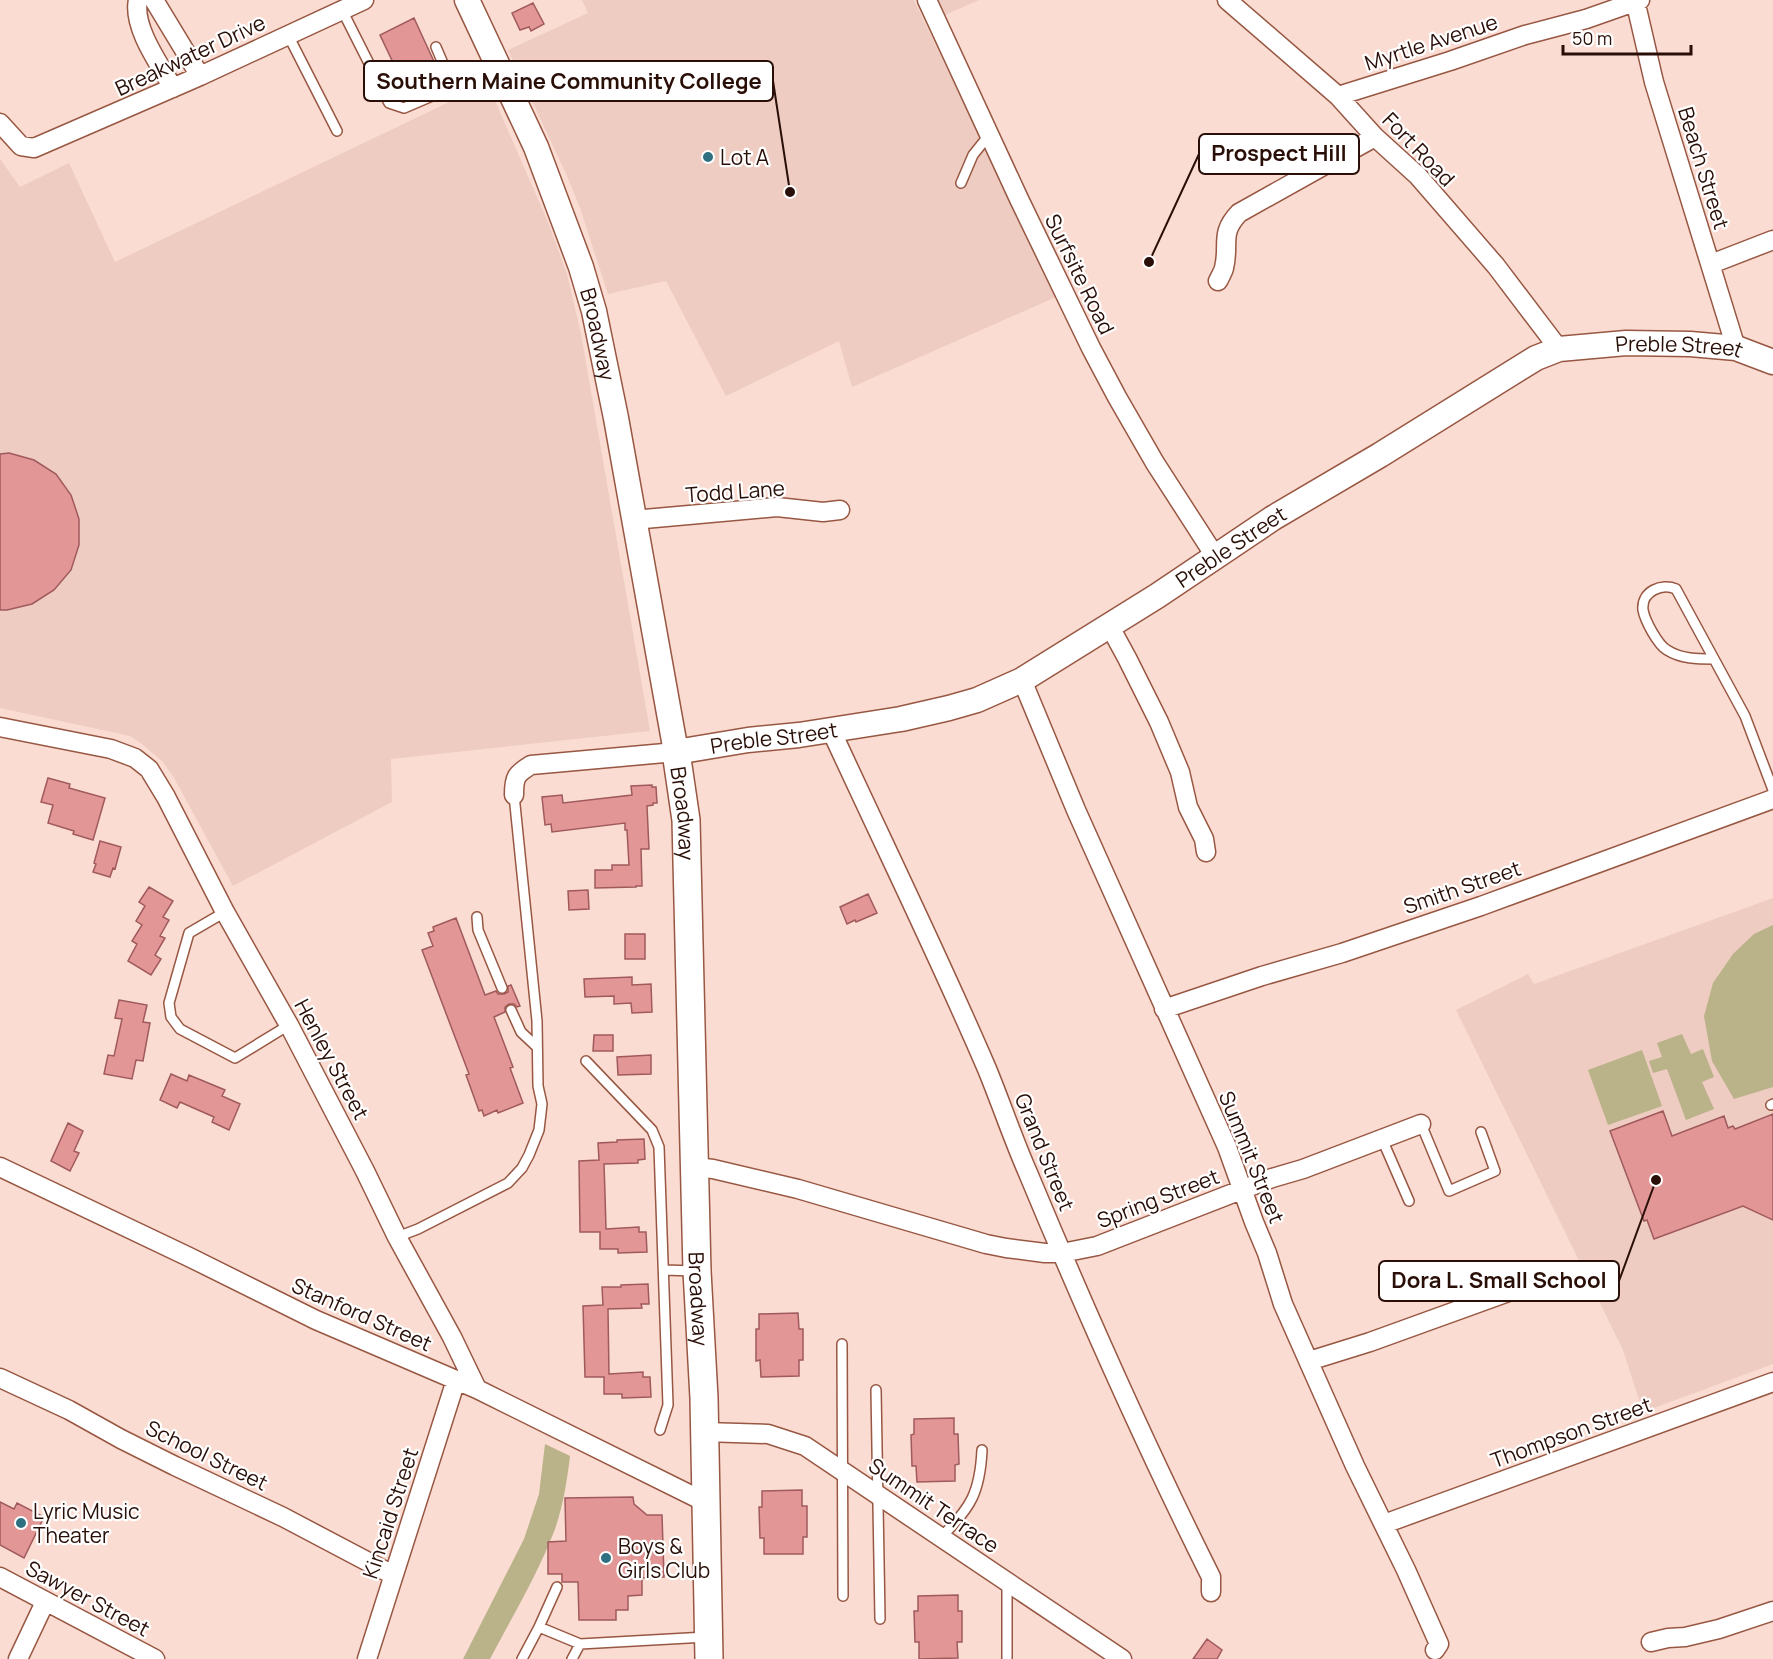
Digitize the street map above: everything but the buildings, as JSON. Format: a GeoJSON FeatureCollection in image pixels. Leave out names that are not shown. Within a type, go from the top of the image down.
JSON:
{"type":"FeatureCollection","features":[{"type":"Feature","properties":{"kind":"main road","name":"Broadway"},"geometry":{"type":"LineString","coordinates":[[676,752],[686,820],[708,1648]]}},
{"type":"Feature","properties":{"kind":"street"},"geometry":{"type":"LineString","coordinates":[[138,0],[136,6],[142,33],[173,88]]}},
{"type":"Feature","properties":{"kind":"street"},"geometry":{"type":"LineString","coordinates":[[154,0],[200,76]]}},
{"type":"Feature","properties":{"kind":"street","name":"Breakwater Drive"},"geometry":{"type":"LineString","coordinates":[[4,133],[21,146],[34,148],[200,76],[364,0]]}},
{"type":"Feature","properties":{"kind":"street","name":"Broadway"},"geometry":{"type":"LineString","coordinates":[[467,0],[536,147],[581,267],[600,334],[676,752]]}},
{"type":"Feature","properties":{"kind":"street","name":"Surfsite Road"},"geometry":{"type":"LineString","coordinates":[[927,0],[1091,348],[1155,463],[1215,556]]}},
{"type":"Feature","properties":{"kind":"street","name":"Fort Road"},"geometry":{"type":"LineString","coordinates":[[1227,0],[1338,96],[1375,137],[1418,176],[1496,266],[1559,349]]}},
{"type":"Feature","properties":{"kind":"street","name":"Myrtle Avenue"},"geometry":{"type":"LineString","coordinates":[[1338,96],[1637,1]]}},
{"type":"Feature","properties":{"kind":"street","name":"Beach Street"},"geometry":{"type":"LineString","coordinates":[[1637,1],[1654,82],[1736,348]]}},
{"type":"Feature","properties":{"kind":"street"},"geometry":{"type":"LineString","coordinates":[[1218,281],[1224,267],[1226,235],[1230,222],[1239,213],[1375,137]]}},
{"type":"Feature","properties":{"kind":"street"},"geometry":{"type":"LineString","coordinates":[[1711,264],[1773,240]]}},
{"type":"Feature","properties":{"kind":"street","name":"Preble Street"},"geometry":{"type":"LineString","coordinates":[[676,752],[900,719],[977,700],[1023,680],[1157,596],[1273,518],[1536,358],[1559,349],[1626,343],[1690,344],[1736,348],[1773,362]]}},
{"type":"Feature","properties":{"kind":"street","name":"Todd Lane"},"geometry":{"type":"LineString","coordinates":[[633,520],[777,507],[823,512],[840,510]]}},
{"type":"Feature","properties":{"kind":"street"},"geometry":{"type":"LineString","coordinates":[[1109,626],[1159,722],[1180,772],[1188,807],[1204,839],[1206,852]]}},
{"type":"Feature","properties":{"kind":"street","name":"Summit Street"},"geometry":{"type":"LineString","coordinates":[[1023,680],[1076,810],[1227,1147],[1267,1252],[1283,1304],[1355,1466],[1439,1644],[1435,1650]]}},
{"type":"Feature","properties":{"kind":"street","name":"Henley Street"},"geometry":{"type":"LineString","coordinates":[[0,727],[111,749],[135,758],[149,769],[166,797],[225,912],[289,1025],[477,1389]]}},
{"type":"Feature","properties":{"kind":"street","name":"Grand Street"},"geometry":{"type":"LineString","coordinates":[[831,730],[988,1071],[1027,1172],[1062,1253],[1158,1470],[1211,1577],[1211,1592]]}},
{"type":"Feature","properties":{"kind":"street"},"geometry":{"type":"LineString","coordinates":[[514,795],[514,780],[521,771],[531,765],[676,752]]}},
{"type":"Feature","properties":{"kind":"street","name":"Smith Street"},"geometry":{"type":"LineString","coordinates":[[1164,1009],[1481,906],[1773,799]]}},
{"type":"Feature","properties":{"kind":"street","name":"Spring Street"},"geometry":{"type":"LineString","coordinates":[[695,1167],[713,1169],[798,1189],[987,1244],[1062,1253],[1097,1246],[1272,1178],[1303,1169],[1421,1124]]}},
{"type":"Feature","properties":{"kind":"street","name":"Stanford Street"},"geometry":{"type":"LineString","coordinates":[[0,1167],[316,1320],[477,1389],[705,1502]]}},
{"type":"Feature","properties":{"kind":"street"},"geometry":{"type":"LineString","coordinates":[[1309,1361],[1370,1342],[1558,1274]]}},
{"type":"Feature","properties":{"kind":"street","name":"School Street"},"geometry":{"type":"LineString","coordinates":[[0,1378],[69,1410],[175,1466],[284,1517],[393,1575]]}},
{"type":"Feature","properties":{"kind":"street","name":"Kincaid Street"},"geometry":{"type":"LineString","coordinates":[[367,1659],[456,1380]]}},
{"type":"Feature","properties":{"kind":"street","name":"Thompson Street"},"geometry":{"type":"LineString","coordinates":[[1384,1524],[1773,1382]]}},
{"type":"Feature","properties":{"kind":"street","name":"Summit Terrace"},"geometry":{"type":"LineString","coordinates":[[704,1432],[768,1434],[805,1446],[1122,1659]]}},
{"type":"Feature","properties":{"kind":"street","name":"Sawyer Street"},"geometry":{"type":"LineString","coordinates":[[0,1577],[155,1659]]}},
{"type":"Feature","properties":{"kind":"street"},"geometry":{"type":"LineString","coordinates":[[18,1659],[45,1602]]}},
{"type":"Feature","properties":{"kind":"street"},"geometry":{"type":"LineString","coordinates":[[1651,1642],[1719,1629],[1773,1611]]}},
{"type":"Feature","properties":{"kind":"lane"},"geometry":{"type":"LineString","coordinates":[[342,10],[389,103],[404,108],[453,87],[436,47]]}},
{"type":"Feature","properties":{"kind":"lane"},"geometry":{"type":"LineString","coordinates":[[288,35],[337,131]]}},
{"type":"Feature","properties":{"kind":"lane"},"geometry":{"type":"LineString","coordinates":[[961,183],[974,154],[989,135]]}},
{"type":"Feature","properties":{"kind":"lane"},"geometry":{"type":"LineString","coordinates":[[1713,659],[1686,658],[1666,650],[1658,642],[1643,609],[1645,599],[1650,592],[1660,586],[1676,589],[1745,716],[1773,790]]}},
{"type":"Feature","properties":{"kind":"lane"},"geometry":{"type":"LineString","coordinates":[[398,1237],[508,1184],[522,1168],[539,1130],[542,1104],[538,1086],[537,1021],[514,795]]}},
{"type":"Feature","properties":{"kind":"lane"},"geometry":{"type":"LineString","coordinates":[[225,912],[189,933],[169,1002],[171,1017],[180,1029],[235,1058],[289,1025]]}},
{"type":"Feature","properties":{"kind":"lane"},"geometry":{"type":"LineString","coordinates":[[477,917],[478,930],[502,988]]}},
{"type":"Feature","properties":{"kind":"lane"},"geometry":{"type":"LineString","coordinates":[[511,1010],[521,1032],[537,1047]]}},
{"type":"Feature","properties":{"kind":"lane"},"geometry":{"type":"LineString","coordinates":[[586,1061],[652,1130],[659,1147],[668,1405],[660,1430]]}},
{"type":"Feature","properties":{"kind":"lane"},"geometry":{"type":"LineString","coordinates":[[1421,1124],[1449,1191],[1496,1171],[1481,1132]]}},
{"type":"Feature","properties":{"kind":"lane"},"geometry":{"type":"LineString","coordinates":[[1382,1139],[1409,1201]]}},
{"type":"Feature","properties":{"kind":"lane"},"geometry":{"type":"LineString","coordinates":[[664,1270],[697,1271]]}},
{"type":"Feature","properties":{"kind":"lane"},"geometry":{"type":"LineString","coordinates":[[842,1344],[843,1596]]}},
{"type":"Feature","properties":{"kind":"lane"},"geometry":{"type":"LineString","coordinates":[[876,1390],[880,1619]]}},
{"type":"Feature","properties":{"kind":"lane"},"geometry":{"type":"LineString","coordinates":[[941,1537],[969,1506],[981,1471],[982,1450]]}},
{"type":"Feature","properties":{"kind":"lane"},"geometry":{"type":"LineString","coordinates":[[1007,1582],[1007,1659]]}},
{"type":"Feature","properties":{"kind":"lane"},"geometry":{"type":"LineString","coordinates":[[522,1659],[557,1587]]}},
{"type":"Feature","properties":{"kind":"lane"},"geometry":{"type":"LineString","coordinates":[[539,1627],[580,1644],[708,1648]]}},
{"type":"Feature","properties":{"kind":"lane"},"geometry":{"type":"LineString","coordinates":[[572,1659],[580,1644]]}},
{"type":"Feature","properties":{"kind":"shaded area"},"geometry":{"type":"Polygon","coordinates":[[[582,0],[914,0],[1056,297],[852,387],[839,341],[726,396],[666,281],[608,294],[567,176],[508,50],[588,13],[582,0]]]}},
{"type":"Feature","properties":{"kind":"shaded area"},"geometry":{"type":"Polygon","coordinates":[[[938,0],[979,0],[945,15],[938,0]]]}},
{"type":"Feature","properties":{"kind":"shaded area"},"geometry":{"type":"Polygon","coordinates":[[[491,82],[496,103],[548,222],[567,274],[581,334],[650,731],[391,759],[392,802],[233,886],[173,776],[162,761],[142,744],[130,736],[0,708],[0,159],[20,187],[69,163],[115,262],[491,82]]]}},
{"type":"Feature","properties":{"kind":"shaded area"},"geometry":{"type":"Polygon","coordinates":[[[1773,898],[1773,1364],[1643,1412],[1623,1350],[1456,1010],[1528,974],[1534,984],[1773,898]]]}},
{"type":"Feature","properties":{"kind":"shaded area"},"geometry":{"type":"Polygon","coordinates":[[[1773,925],[1773,1087],[1734,1099],[1712,1061],[1704,1016],[1713,983],[1733,954],[1754,934],[1773,925]]]}},
{"type":"Feature","properties":{"kind":"shaded area"},"geometry":{"type":"Polygon","coordinates":[[[1682,1034],[1691,1054],[1703,1049],[1714,1077],[1702,1082],[1714,1109],[1686,1120],[1667,1069],[1653,1073],[1649,1061],[1662,1057],[1657,1043],[1682,1034]]]}},
{"type":"Feature","properties":{"kind":"shaded area"},"geometry":{"type":"Polygon","coordinates":[[[1642,1050],[1662,1106],[1608,1125],[1588,1070],[1642,1050]]]}},
{"type":"Feature","properties":{"kind":"shaded area"},"geometry":{"type":"Polygon","coordinates":[[[545,1444],[570,1456],[555,1529],[533,1579],[490,1659],[463,1659],[524,1539],[539,1494],[545,1444]]]}},
{"type":"Feature","properties":{"kind":"place","name":"Lot A"},"geometry":{"type":"Point","coordinates":[708,157]}},
{"type":"Feature","properties":{"kind":"place","name":"Southern Maine Community College"},"geometry":{"type":"Point","coordinates":[790,192]}},
{"type":"Feature","properties":{"kind":"place","name":"Prospect Hill"},"geometry":{"type":"Point","coordinates":[1149,262]}},
{"type":"Feature","properties":{"kind":"place","name":"Dora L. Small School"},"geometry":{"type":"Point","coordinates":[1656,1180]}},
{"type":"Feature","properties":{"kind":"place","name":"Lyric Music Theater"},"geometry":{"type":"Point","coordinates":[21,1523]}},
{"type":"Feature","properties":{"kind":"place","name":"Boys & Girls Club"},"geometry":{"type":"Point","coordinates":[606,1558]}}]}
